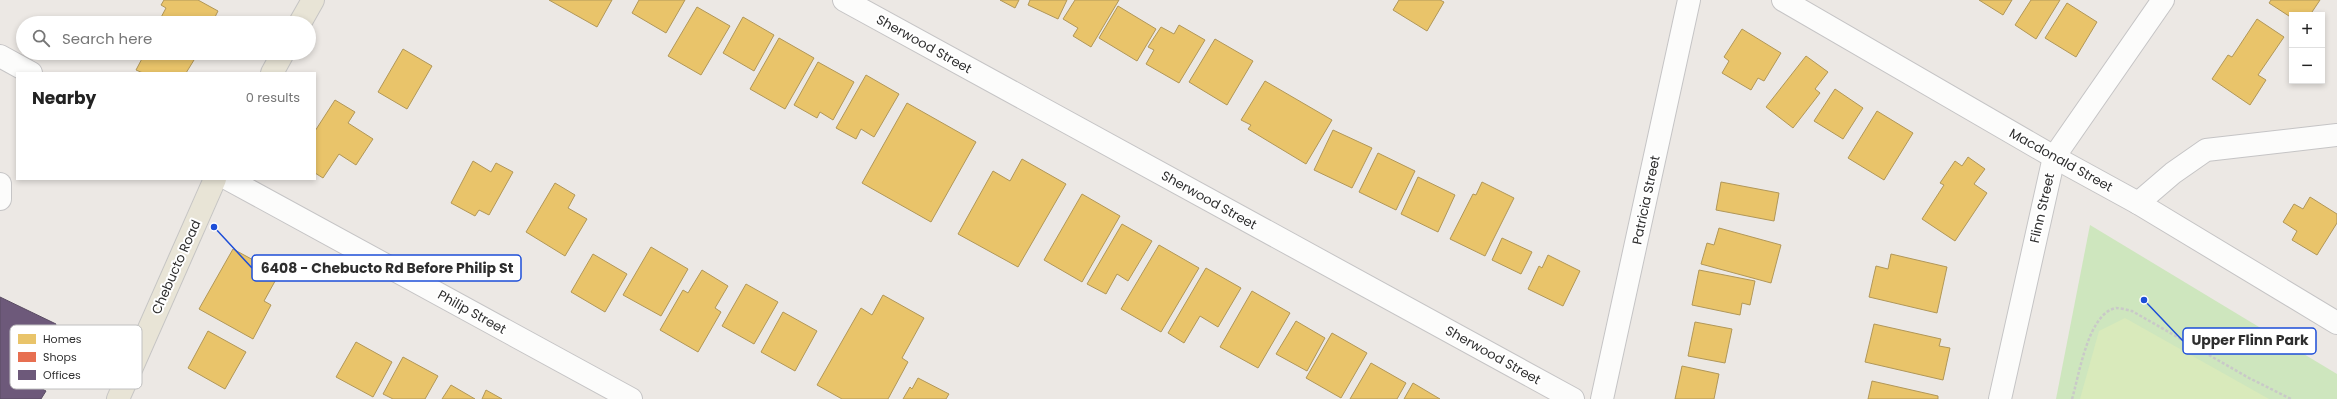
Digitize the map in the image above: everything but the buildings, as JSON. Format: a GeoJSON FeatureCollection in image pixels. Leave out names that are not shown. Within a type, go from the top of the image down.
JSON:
{"type":"FeatureCollection","features":[{"type":"Feature","properties":{"kind":"main road"},"geometry":{"type":"LineString","coordinates":[[304,16],[313,0]]}},
{"type":"Feature","properties":{"kind":"main road"},"geometry":{"type":"LineString","coordinates":[[273,72],[279,60]]}},
{"type":"Feature","properties":{"kind":"main road","name":"Chebucto Road"},"geometry":{"type":"LineString","coordinates":[[142,340],[214,180]]}},
{"type":"Feature","properties":{"kind":"street","name":"Sherwood Street"},"geometry":{"type":"LineString","coordinates":[[844,0],[1573,399]]}},
{"type":"Feature","properties":{"kind":"street","name":"Patricia Street"},"geometry":{"type":"LineString","coordinates":[[1602,399],[1689,0]]}},
{"type":"Feature","properties":{"kind":"street","name":"Macdonald Street"},"geometry":{"type":"LineString","coordinates":[[1783,0],[2054,157],[2138,203],[2337,324]]}},
{"type":"Feature","properties":{"kind":"street","name":"Flinn Street"},"geometry":{"type":"LineString","coordinates":[[2000,399],[2054,157],[2163,0]]}},
{"type":"Feature","properties":{"kind":"street"},"geometry":{"type":"LineString","coordinates":[[0,56],[29,72]]}},
{"type":"Feature","properties":{"kind":"street"},"geometry":{"type":"LineString","coordinates":[[2138,203],[2173,173],[2206,150],[2337,135]]}},
{"type":"Feature","properties":{"kind":"street","name":"Philip Street"},"geometry":{"type":"LineString","coordinates":[[230,180],[632,399]]}},
{"type":"Feature","properties":{"kind":"street"},"geometry":{"type":"LineString","coordinates":[[0,184],[0,199]]}},
{"type":"Feature","properties":{"kind":"path"},"geometry":{"type":"LineString","coordinates":[[2072,399],[2093,328],[2106,314],[2117,308],[2132,311],[2249,378],[2291,399]]}},
{"type":"Feature","properties":{"kind":"green space"},"geometry":{"type":"Polygon","coordinates":[[[2090,225],[2337,374],[2337,399],[2056,399],[2090,225]]]}},
{"type":"Feature","properties":{"kind":"green space"},"geometry":{"type":"Polygon","coordinates":[[[2125,318],[2269,399],[2080,399],[2099,331],[2125,318]]]}},
{"type":"Feature","properties":{"kind":"place","name":"6408 - Chebucto Rd Before Philip St"},"geometry":{"type":"Point","coordinates":[214,227]}},
{"type":"Feature","properties":{"kind":"place","name":"Upper Flinn Park"},"geometry":{"type":"Point","coordinates":[2144,300]}}]}
